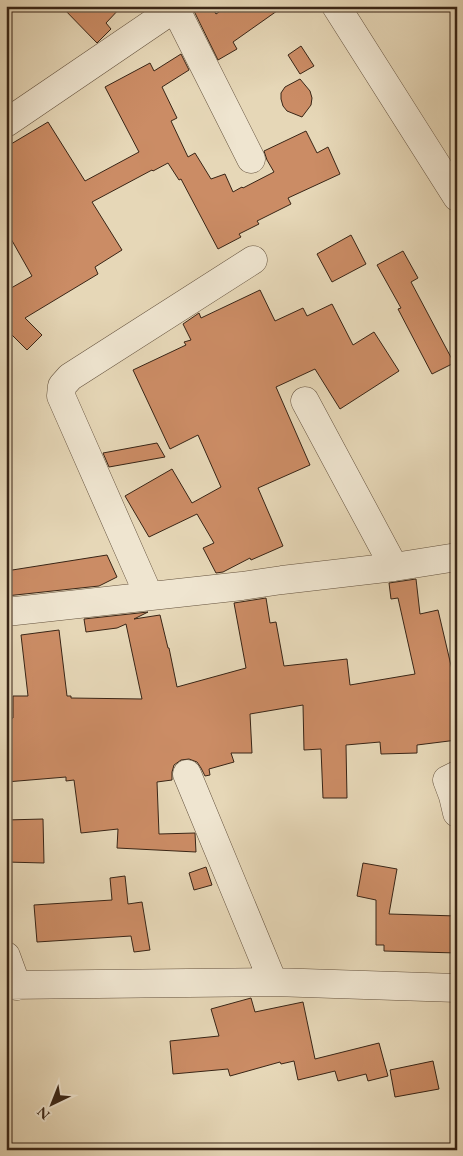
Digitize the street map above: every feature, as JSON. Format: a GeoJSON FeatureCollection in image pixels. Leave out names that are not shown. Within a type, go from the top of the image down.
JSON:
{"type":"FeatureCollection","features":[{"type":"Feature","properties":{"kind":"street"},"geometry":{"type":"LineString","coordinates":[[336,6],[457,197]]}},
{"type":"Feature","properties":{"kind":"street"},"geometry":{"type":"LineString","coordinates":[[6,123],[177,7],[251,159]]}},
{"type":"Feature","properties":{"kind":"street"},"geometry":{"type":"LineString","coordinates":[[150,596],[61,396],[62,386],[70,377],[254,260]]}},
{"type":"Feature","properties":{"kind":"street"},"geometry":{"type":"LineString","coordinates":[[306,401],[394,567]]}},
{"type":"Feature","properties":{"kind":"street"},"geometry":{"type":"LineString","coordinates":[[6,612],[242,586],[457,557]]}},
{"type":"Feature","properties":{"kind":"street"},"geometry":{"type":"LineString","coordinates":[[187,774],[273,982]]}},
{"type":"Feature","properties":{"kind":"street"},"geometry":{"type":"LineString","coordinates":[[457,775],[447,780],[457,812]]}},
{"type":"Feature","properties":{"kind":"street"},"geometry":{"type":"LineString","coordinates":[[6,956],[12,986],[273,982],[457,988]]}},
{"type":"Feature","properties":{"kind":"building"},"geometry":{"type":"Polygon","coordinates":[[[61,6],[122,6],[106,23],[111,29],[97,43],[61,6]]]}},
{"type":"Feature","properties":{"kind":"building"},"geometry":{"type":"Polygon","coordinates":[[[193,6],[211,6],[216,14],[228,6],[284,6],[233,42],[237,49],[218,60],[193,6]]]}},
{"type":"Feature","properties":{"kind":"building"},"geometry":{"type":"Polygon","coordinates":[[[301,46],[314,66],[300,74],[288,55],[301,46]]]}},
{"type":"Feature","properties":{"kind":"building"},"geometry":{"type":"Polygon","coordinates":[[[181,54],[189,70],[162,87],[177,118],[171,121],[188,157],[195,153],[211,179],[225,174],[233,192],[243,188],[274,172],[264,151],[306,131],[317,153],[328,147],[340,174],[288,198],[291,204],[257,221],[259,224],[239,234],[241,237],[218,249],[181,179],[179,180],[168,163],[92,202],[122,250],[95,267],[98,274],[25,318],[42,335],[27,350],[6,329],[6,291],[32,276],[6,230],[6,147],[48,122],[85,181],[139,152],[105,87],[150,63],[154,71],[181,54]]]}},
{"type":"Feature","properties":{"kind":"building"},"geometry":{"type":"Polygon","coordinates":[[[300,79],[310,91],[312,98],[311,105],[302,117],[287,111],[281,99],[281,93],[285,87],[300,79]]]}},
{"type":"Feature","properties":{"kind":"building"},"geometry":{"type":"Polygon","coordinates":[[[351,235],[366,264],[332,282],[317,254],[351,235]]]}},
{"type":"Feature","properties":{"kind":"building"},"geometry":{"type":"Polygon","coordinates":[[[403,251],[418,278],[411,282],[454,363],[432,374],[398,309],[401,308],[377,265],[403,251]]]}},
{"type":"Feature","properties":{"kind":"building"},"geometry":{"type":"Polygon","coordinates":[[[260,290],[275,321],[303,308],[307,316],[332,304],[353,345],[374,332],[399,371],[340,409],[315,369],[276,387],[310,465],[258,488],[283,546],[251,560],[250,558],[223,572],[216,573],[203,548],[214,543],[197,514],[149,537],[125,496],[172,469],[192,503],[221,487],[198,435],[170,449],[133,370],[186,345],[184,342],[191,340],[183,324],[199,313],[201,318],[260,290]]]}},
{"type":"Feature","properties":{"kind":"building"},"geometry":{"type":"Polygon","coordinates":[[[157,443],[165,457],[109,467],[103,453],[157,443]]]}},
{"type":"Feature","properties":{"kind":"building"},"geometry":{"type":"Polygon","coordinates":[[[107,555],[117,577],[99,586],[6,596],[6,571],[107,555]]]}},
{"type":"Feature","properties":{"kind":"building"},"geometry":{"type":"Polygon","coordinates":[[[416,579],[420,614],[438,610],[457,691],[457,740],[417,745],[417,753],[381,754],[380,742],[346,745],[347,798],[323,798],[321,749],[304,750],[303,705],[250,714],[252,753],[231,753],[234,762],[209,769],[210,775],[205,776],[197,762],[189,759],[181,760],[174,765],[172,780],[157,782],[159,834],[195,833],[196,852],[117,848],[118,829],[81,833],[74,780],[66,781],[66,777],[6,782],[6,719],[13,718],[13,696],[28,696],[21,635],[59,630],[67,696],[71,696],[71,698],[142,699],[126,624],[117,628],[86,632],[84,619],[148,612],[134,619],[160,615],[177,687],[246,668],[234,603],[266,598],[270,623],[276,622],[284,666],[347,659],[350,685],[415,674],[398,598],[391,599],[389,583],[416,579]]]}},
{"type":"Feature","properties":{"kind":"building"},"geometry":{"type":"Polygon","coordinates":[[[43,819],[44,863],[6,862],[6,820],[43,819]]]}},
{"type":"Feature","properties":{"kind":"building"},"geometry":{"type":"Polygon","coordinates":[[[363,863],[397,869],[389,914],[457,916],[457,953],[384,951],[384,945],[376,945],[376,900],[357,896],[363,863]]]}},
{"type":"Feature","properties":{"kind":"building"},"geometry":{"type":"Polygon","coordinates":[[[206,867],[212,885],[194,890],[189,873],[206,867]]]}},
{"type":"Feature","properties":{"kind":"building"},"geometry":{"type":"Polygon","coordinates":[[[125,876],[128,904],[142,902],[150,950],[134,952],[131,936],[37,942],[34,905],[112,900],[110,878],[125,876]]]}},
{"type":"Feature","properties":{"kind":"building"},"geometry":{"type":"Polygon","coordinates":[[[251,998],[255,1012],[303,1002],[315,1059],[379,1043],[388,1076],[368,1081],[366,1074],[338,1081],[335,1071],[298,1080],[294,1061],[281,1064],[280,1062],[230,1076],[228,1069],[173,1074],[170,1041],[219,1036],[211,1009],[251,998]]]}},
{"type":"Feature","properties":{"kind":"building"},"geometry":{"type":"Polygon","coordinates":[[[433,1061],[439,1089],[395,1097],[390,1070],[433,1061]]]}}]}
